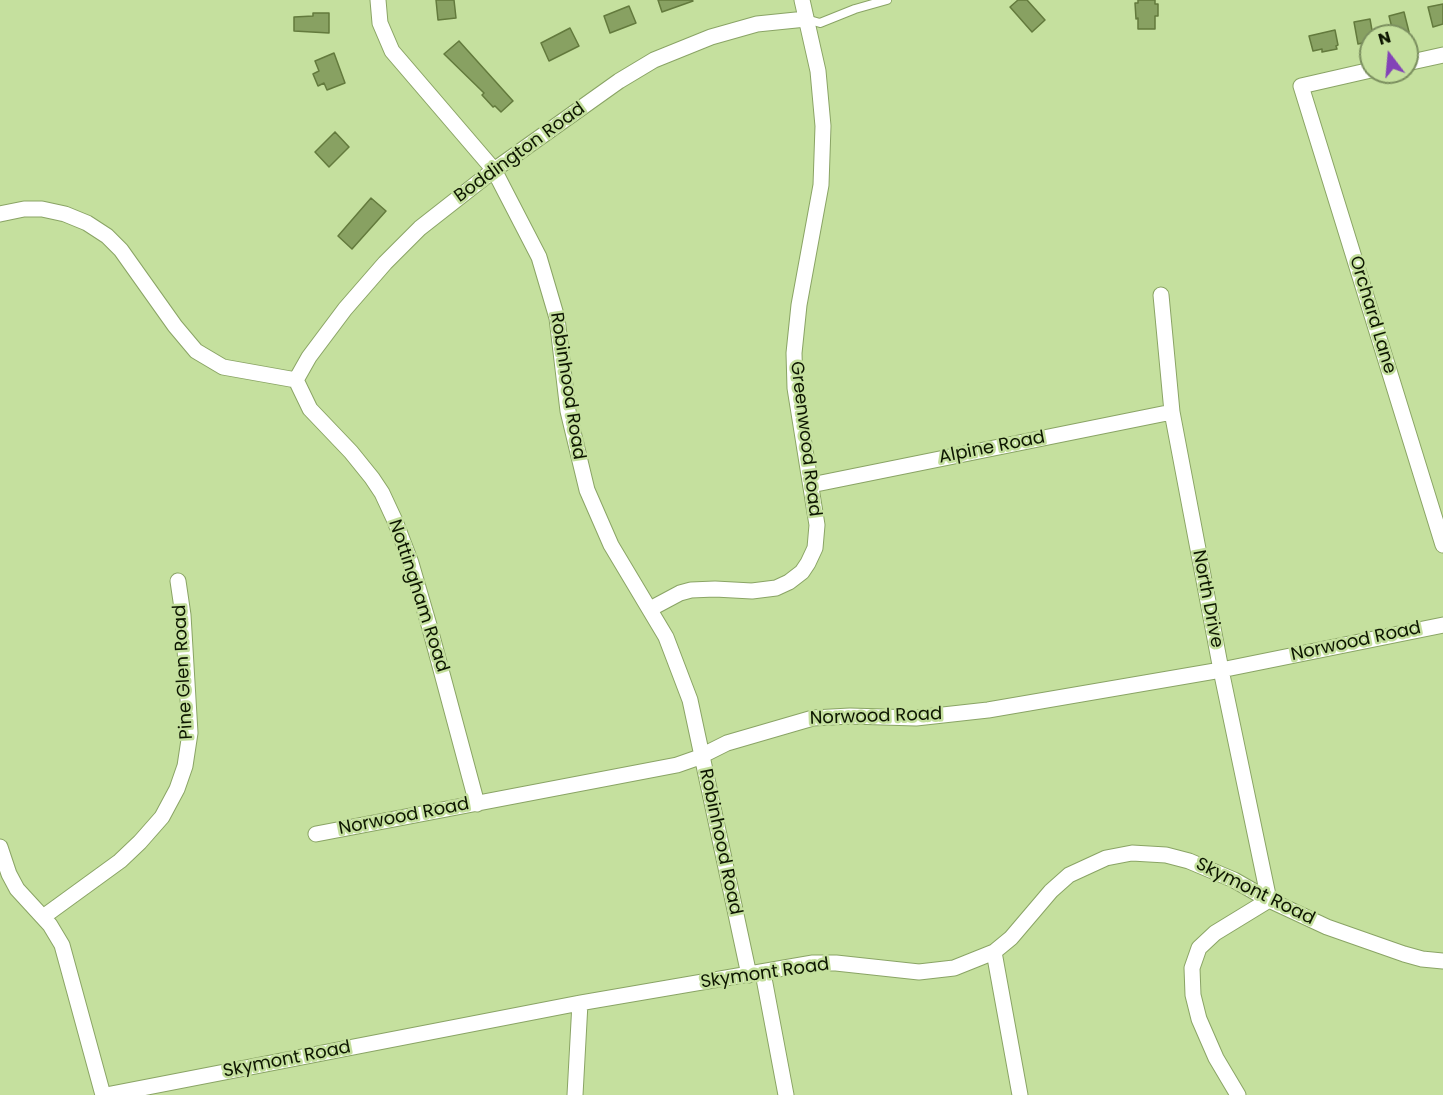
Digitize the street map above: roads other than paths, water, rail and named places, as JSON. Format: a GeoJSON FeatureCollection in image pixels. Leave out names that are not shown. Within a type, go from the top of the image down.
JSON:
{"type":"FeatureCollection","features":[{"type":"Feature","properties":{"kind":"street","name":"Robinhood Road"},"geometry":{"type":"LineString","coordinates":[[378,0],[380,23],[392,51],[494,170],[537,250],[549,284],[561,339],[571,427],[589,496],[608,539],[669,644],[685,685],[786,1095]]}},
{"type":"Feature","properties":{"kind":"street","name":"Greenwood Road"},"geometry":{"type":"LineString","coordinates":[[650,609],[680,593],[691,590],[760,591],[781,586],[795,578],[808,563],[816,542],[817,525],[795,388],[794,353],[799,305],[821,185],[824,133],[818,71],[802,0]]}},
{"type":"Feature","properties":{"kind":"street","name":"Boddington Road"},"geometry":{"type":"LineString","coordinates":[[296,380],[322,339],[385,263],[435,215],[619,81],[654,60],[685,46],[757,24],[806,19]]}},
{"type":"Feature","properties":{"kind":"street"},"geometry":{"type":"LineString","coordinates":[[1419,60],[1443,55]]}},
{"type":"Feature","properties":{"kind":"street","name":"Orchard Lane"},"geometry":{"type":"LineString","coordinates":[[1359,73],[1301,86],[1443,545]]}},
{"type":"Feature","properties":{"kind":"street"},"geometry":{"type":"LineString","coordinates":[[0,214],[42,209],[65,214],[87,223],[107,236],[121,250],[175,326],[196,351],[223,367],[296,380]]}},
{"type":"Feature","properties":{"kind":"street","name":"North Drive"},"geometry":{"type":"LineString","coordinates":[[1161,295],[1172,412],[1221,670],[1269,900]]}},
{"type":"Feature","properties":{"kind":"street","name":"Nottingham Road"},"geometry":{"type":"LineString","coordinates":[[296,380],[310,409],[372,478],[395,521],[417,583],[477,804]]}},
{"type":"Feature","properties":{"kind":"street","name":"Alpine Road"},"geometry":{"type":"LineString","coordinates":[[811,485],[1172,412]]}},
{"type":"Feature","properties":{"kind":"street","name":"Pine Glen Road"},"geometry":{"type":"LineString","coordinates":[[43,916],[128,854],[162,817],[177,789],[190,733],[183,615],[178,581]]}},
{"type":"Feature","properties":{"kind":"street","name":"Norwood Road"},"geometry":{"type":"LineString","coordinates":[[316,834],[677,765],[702,756],[727,743],[813,718],[850,716],[916,718],[988,710],[1221,670],[1443,625]]}},
{"type":"Feature","properties":{"kind":"street"},"geometry":{"type":"LineString","coordinates":[[0,847],[17,889],[43,916],[63,949],[105,1095]]}},
{"type":"Feature","properties":{"kind":"street","name":"Skymont Road"},"geometry":{"type":"LineString","coordinates":[[105,1095],[580,1004],[827,962],[903,971],[954,968],[994,952],[1014,936],[1059,883],[1084,867],[1113,856],[1132,853],[1189,861],[1234,880],[1269,900],[1312,920],[1377,945],[1422,959],[1443,961]]}},
{"type":"Feature","properties":{"kind":"street"},"geometry":{"type":"LineString","coordinates":[[1238,1095],[1216,1058],[1198,1019],[1193,995],[1192,968],[1199,948],[1209,937],[1269,900]]}},
{"type":"Feature","properties":{"kind":"street"},"geometry":{"type":"LineString","coordinates":[[994,952],[1020,1095]]}},
{"type":"Feature","properties":{"kind":"street"},"geometry":{"type":"LineString","coordinates":[[575,1095],[580,1004]]}},
{"type":"Feature","properties":{"kind":"lane"},"geometry":{"type":"LineString","coordinates":[[806,19],[820,23],[855,9],[887,0]]}}]}
